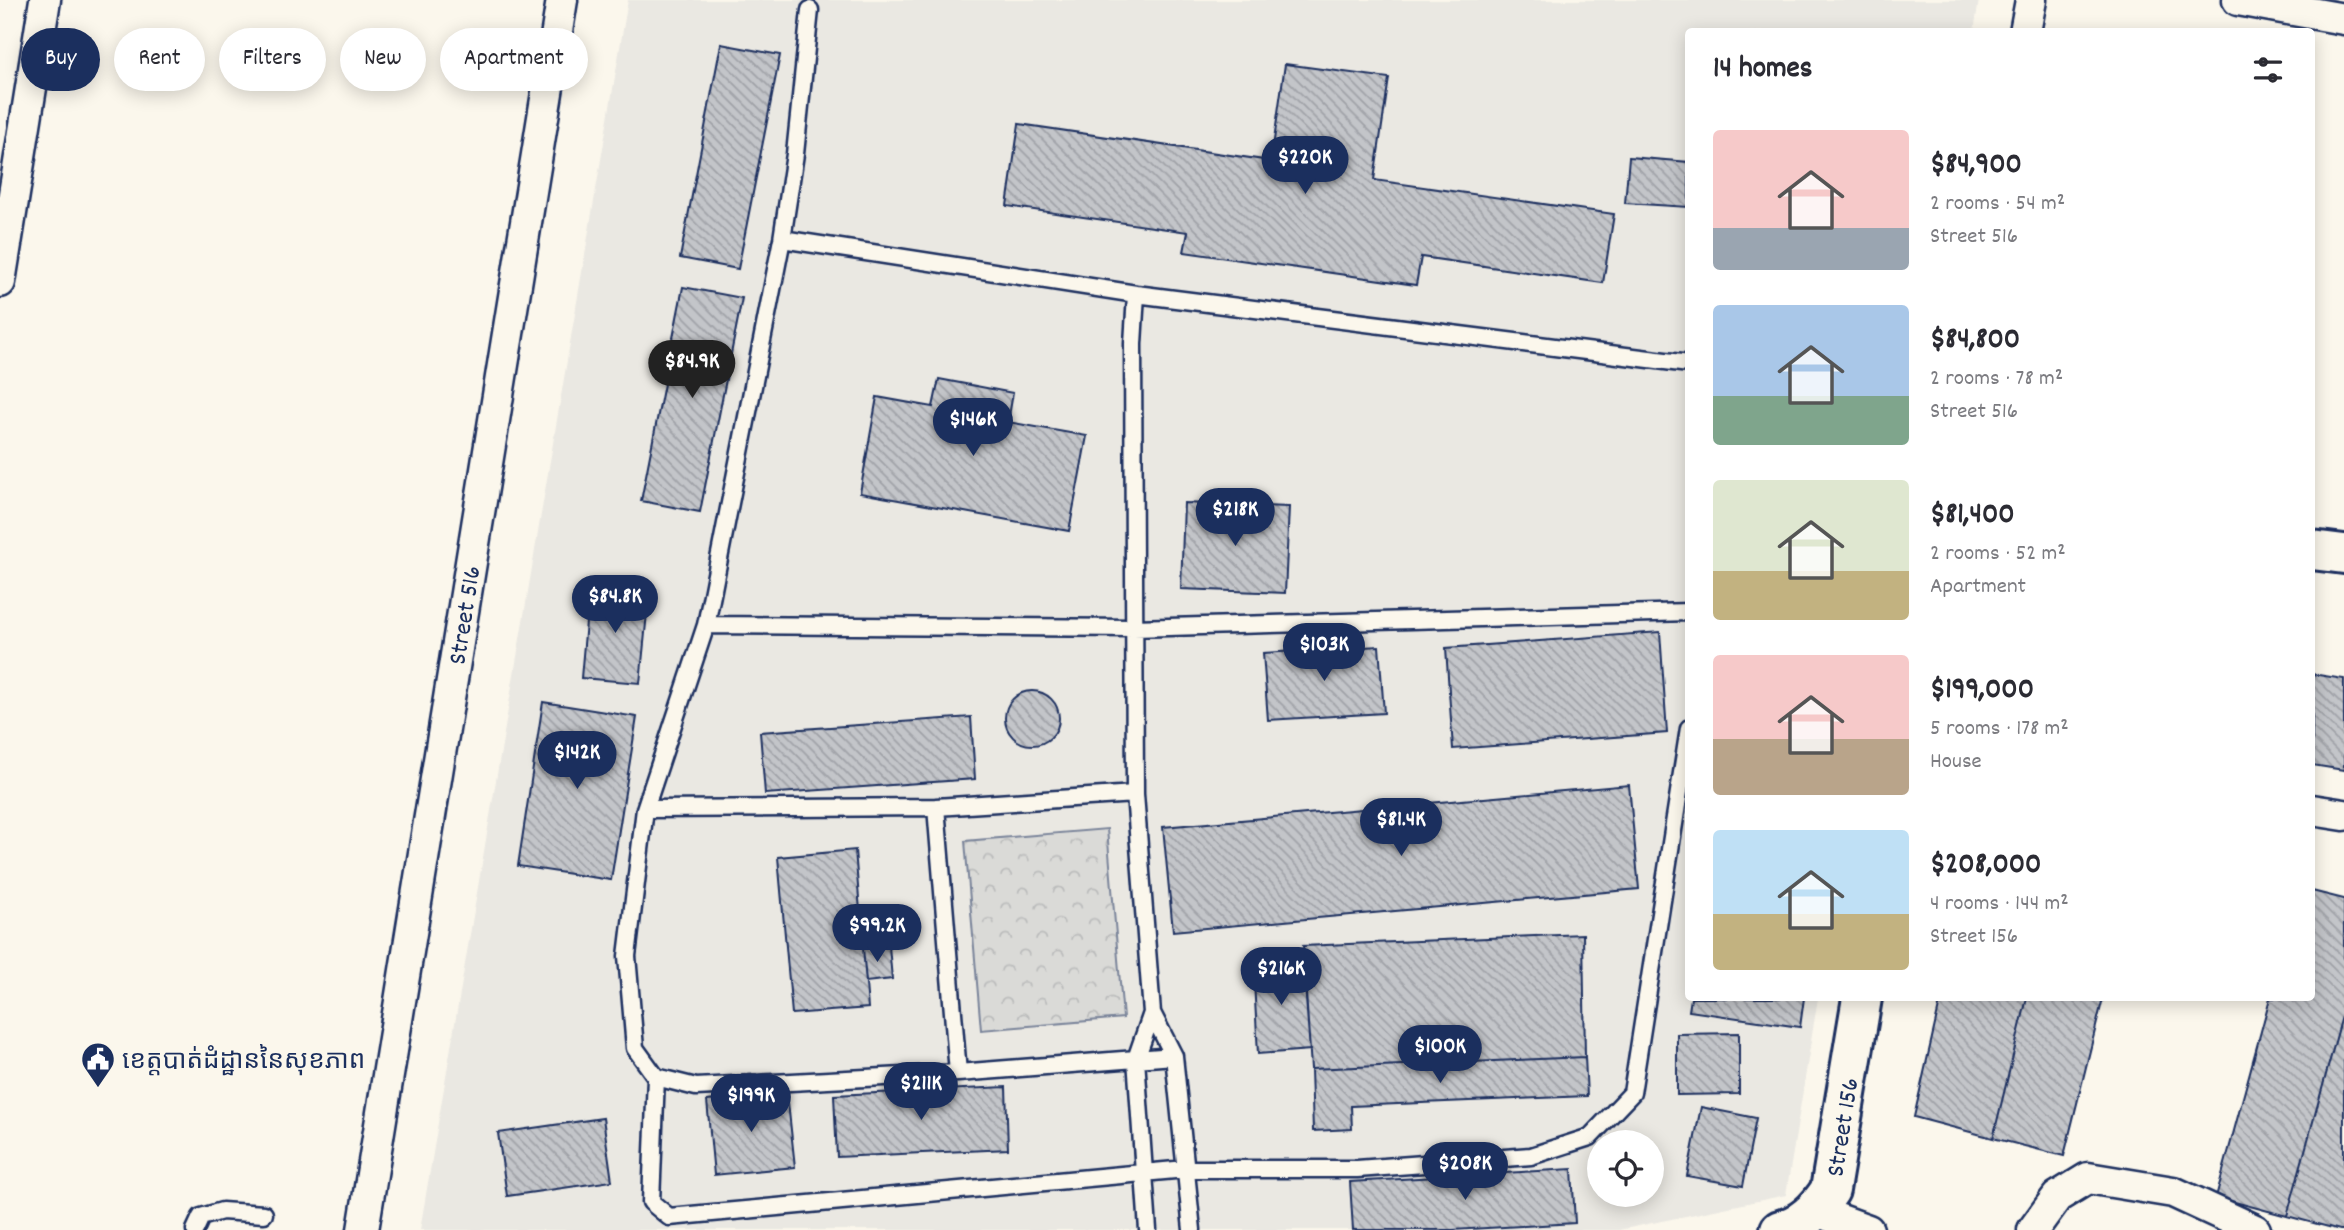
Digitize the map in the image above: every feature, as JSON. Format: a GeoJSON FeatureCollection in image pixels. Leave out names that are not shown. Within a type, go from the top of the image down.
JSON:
{"type":"FeatureCollection","features":[{"type":"Feature","properties":{"kind":"street"},"geometry":{"type":"LineString","coordinates":[[0,282],[46,0]]}},
{"type":"Feature","properties":{"kind":"street","name":"Street 516"},"geometry":{"type":"LineString","coordinates":[[363,1230],[562,0]]}},
{"type":"Feature","properties":{"kind":"street"},"geometry":{"type":"LineString","coordinates":[[2026,28],[2031,0]]}},
{"type":"Feature","properties":{"kind":"street"},"geometry":{"type":"LineString","coordinates":[[2238,0],[2344,19]]}},
{"type":"Feature","properties":{"kind":"street"},"geometry":{"type":"LineString","coordinates":[[2315,550],[2344,554]]}},
{"type":"Feature","properties":{"kind":"street"},"geometry":{"type":"LineString","coordinates":[[2315,810],[2344,815]]}},
{"type":"Feature","properties":{"kind":"street","name":"Street 156"},"geometry":{"type":"LineString","coordinates":[[1780,1230],[1790,1228],[1816,1211],[1830,1190],[1862,1001]]}},
{"type":"Feature","properties":{"kind":"street"},"geometry":{"type":"LineString","coordinates":[[2033,1230],[2057,1197],[2088,1178],[2173,1192],[2255,1230]]}},
{"type":"Feature","properties":{"kind":"street"},"geometry":{"type":"LineString","coordinates":[[1816,1211],[1868,1230]]}},
{"type":"Feature","properties":{"kind":"lane"},"geometry":{"type":"LineString","coordinates":[[810,10],[782,239],[706,625],[645,809],[627,956],[635,1048],[656,1077],[651,1202],[669,1217],[1186,1169],[1357,1169],[1531,1156],[1590,1137],[1632,1093],[1685,754]]}},
{"type":"Feature","properties":{"kind":"lane"},"geometry":{"type":"LineString","coordinates":[[782,239],[1136,294],[1685,363]]}},
{"type":"Feature","properties":{"kind":"lane"},"geometry":{"type":"LineString","coordinates":[[1136,294],[1133,344],[1135,794],[1152,1013],[1174,1056],[1192,1230]]}},
{"type":"Feature","properties":{"kind":"lane"},"geometry":{"type":"LineString","coordinates":[[706,625],[1134,628],[1685,612]]}},
{"type":"Feature","properties":{"kind":"lane"},"geometry":{"type":"LineString","coordinates":[[645,809],[936,807],[1135,794]]}},
{"type":"Feature","properties":{"kind":"lane"},"geometry":{"type":"LineString","coordinates":[[936,807],[958,1073]]}},
{"type":"Feature","properties":{"kind":"lane"},"geometry":{"type":"LineString","coordinates":[[1148,1230],[1136,1059],[1152,1013]]}},
{"type":"Feature","properties":{"kind":"lane"},"geometry":{"type":"LineString","coordinates":[[656,1077],[696,1087],[958,1073],[1174,1056]]}},
{"type":"Feature","properties":{"kind":"lane"},"geometry":{"type":"LineString","coordinates":[[195,1230],[201,1217],[222,1211],[264,1214]]}},
{"type":"Feature","properties":{"kind":"shaded area"},"geometry":{"type":"Polygon","coordinates":[[[628,0],[1979,0],[1974,28],[1685,28],[1685,1001],[1818,1001],[1786,1195],[1619,1230],[420,1230],[628,0]]]}},
{"type":"Feature","properties":{"kind":"green space"},"geometry":{"type":"Polygon","coordinates":[[[1107,829],[1123,1018],[981,1030],[965,841],[1107,829]]]}},
{"type":"Feature","properties":{"kind":"building"},"geometry":{"type":"Polygon","coordinates":[[[721,44],[780,55],[738,269],[680,258],[721,44]]]}},
{"type":"Feature","properties":{"kind":"building"},"geometry":{"type":"Polygon","coordinates":[[[1285,64],[1389,78],[1374,180],[1614,214],[1603,283],[1421,257],[1416,285],[1184,252],[1188,232],[1007,206],[1019,124],[1271,161],[1285,64]]]}},
{"type":"Feature","properties":{"kind":"building"},"geometry":{"type":"Polygon","coordinates":[[[1629,157],[1685,162],[1685,207],[1625,203],[1629,157]]]}},
{"type":"Feature","properties":{"kind":"building"},"geometry":{"type":"Polygon","coordinates":[[[683,287],[742,298],[700,512],[641,501],[683,287]]]}},
{"type":"Feature","properties":{"kind":"building"},"geometry":{"type":"Polygon","coordinates":[[[939,379],[1013,393],[1008,422],[1087,436],[1069,531],[860,493],[877,397],[933,407],[939,379]]]}},
{"type":"Feature","properties":{"kind":"building"},"geometry":{"type":"Polygon","coordinates":[[[1184,503],[1289,507],[1285,593],[1181,589],[1184,503]]]}},
{"type":"Feature","properties":{"kind":"building"},"geometry":{"type":"Polygon","coordinates":[[[589,588],[649,593],[640,683],[581,678],[589,588]]]}},
{"type":"Feature","properties":{"kind":"building"},"geometry":{"type":"Polygon","coordinates":[[[1660,632],[1667,733],[1453,749],[1446,648],[1660,632]]]}},
{"type":"Feature","properties":{"kind":"building"},"geometry":{"type":"Polygon","coordinates":[[[1379,646],[1384,713],[1268,720],[1263,653],[1379,646]]]}},
{"type":"Feature","properties":{"kind":"building"},"geometry":{"type":"Polygon","coordinates":[[[2315,674],[2344,679],[2344,770],[2315,765],[2315,674]]]}},
{"type":"Feature","properties":{"kind":"building"},"geometry":{"type":"Polygon","coordinates":[[[1032,691],[1051,699],[1059,718],[1051,737],[1032,745],[1013,737],[1005,718],[1013,699],[1032,691]]]}},
{"type":"Feature","properties":{"kind":"building"},"geometry":{"type":"Polygon","coordinates":[[[543,702],[637,717],[611,880],[518,866],[543,702]]]}},
{"type":"Feature","properties":{"kind":"building"},"geometry":{"type":"Polygon","coordinates":[[[971,717],[975,779],[765,794],[760,732],[971,717]]]}},
{"type":"Feature","properties":{"kind":"building"},"geometry":{"type":"Polygon","coordinates":[[[1629,785],[1639,889],[1173,931],[1163,827],[1629,785]]]}},
{"type":"Feature","properties":{"kind":"building"},"geometry":{"type":"Polygon","coordinates":[[[855,850],[868,1008],[792,1014],[778,857],[855,850]]]}},
{"type":"Feature","properties":{"kind":"building"},"geometry":{"type":"Polygon","coordinates":[[[2315,892],[2344,899],[2344,1009],[2287,1216],[2216,1197],[2269,1001],[2315,1001],[2315,892]]]}},
{"type":"Feature","properties":{"kind":"building"},"geometry":{"type":"Polygon","coordinates":[[[1583,934],[1585,1057],[1311,1069],[1303,946],[1583,934]]]}},
{"type":"Feature","properties":{"kind":"building"},"geometry":{"type":"Polygon","coordinates":[[[889,946],[892,979],[866,982],[863,948],[889,946]]]}},
{"type":"Feature","properties":{"kind":"building"},"geometry":{"type":"Polygon","coordinates":[[[1303,960],[1310,1050],[1258,1054],[1253,963],[1303,960]]]}},
{"type":"Feature","properties":{"kind":"building"},"geometry":{"type":"Polygon","coordinates":[[[1691,1001],[1804,1001],[1800,1027],[1689,1011],[1691,1001]]]}},
{"type":"Feature","properties":{"kind":"building"},"geometry":{"type":"Polygon","coordinates":[[[1940,1001],[2026,1001],[1993,1138],[1914,1117],[1940,1001]]]}},
{"type":"Feature","properties":{"kind":"building"},"geometry":{"type":"Polygon","coordinates":[[[2026,1001],[2102,1001],[2064,1156],[1993,1138],[2026,1001]]]}},
{"type":"Feature","properties":{"kind":"building"},"geometry":{"type":"Polygon","coordinates":[[[2344,1009],[2344,1230],[2340,1230],[2287,1216],[2344,1009]]]}},
{"type":"Feature","properties":{"kind":"building"},"geometry":{"type":"Polygon","coordinates":[[[1739,1033],[1739,1094],[1677,1095],[1677,1034],[1739,1033]]]}},
{"type":"Feature","properties":{"kind":"building"},"geometry":{"type":"Polygon","coordinates":[[[1585,1057],[1587,1096],[1351,1106],[1352,1129],[1313,1131],[1311,1069],[1585,1057]]]}},
{"type":"Feature","properties":{"kind":"building"},"geometry":{"type":"Polygon","coordinates":[[[1006,1087],[1008,1149],[837,1157],[834,1095],[1006,1087]]]}},
{"type":"Feature","properties":{"kind":"building"},"geometry":{"type":"Polygon","coordinates":[[[787,1093],[795,1167],[714,1175],[707,1101],[787,1093]]]}},
{"type":"Feature","properties":{"kind":"building"},"geometry":{"type":"Polygon","coordinates":[[[1701,1107],[1756,1118],[1743,1186],[1687,1176],[1701,1107]]]}},
{"type":"Feature","properties":{"kind":"building"},"geometry":{"type":"Polygon","coordinates":[[[603,1118],[612,1181],[507,1196],[498,1133],[603,1118]]]}},
{"type":"Feature","properties":{"kind":"building"},"geometry":{"type":"Polygon","coordinates":[[[1572,1169],[1575,1223],[1453,1230],[1353,1230],[1350,1182],[1572,1169]]]}},
{"type":"Feature","properties":{"kind":"place","name":"ខេត្តបាត់ដំដ្ឋាននៃសុខភាព"},"geometry":{"type":"Point","coordinates":[98,1089]}}]}
